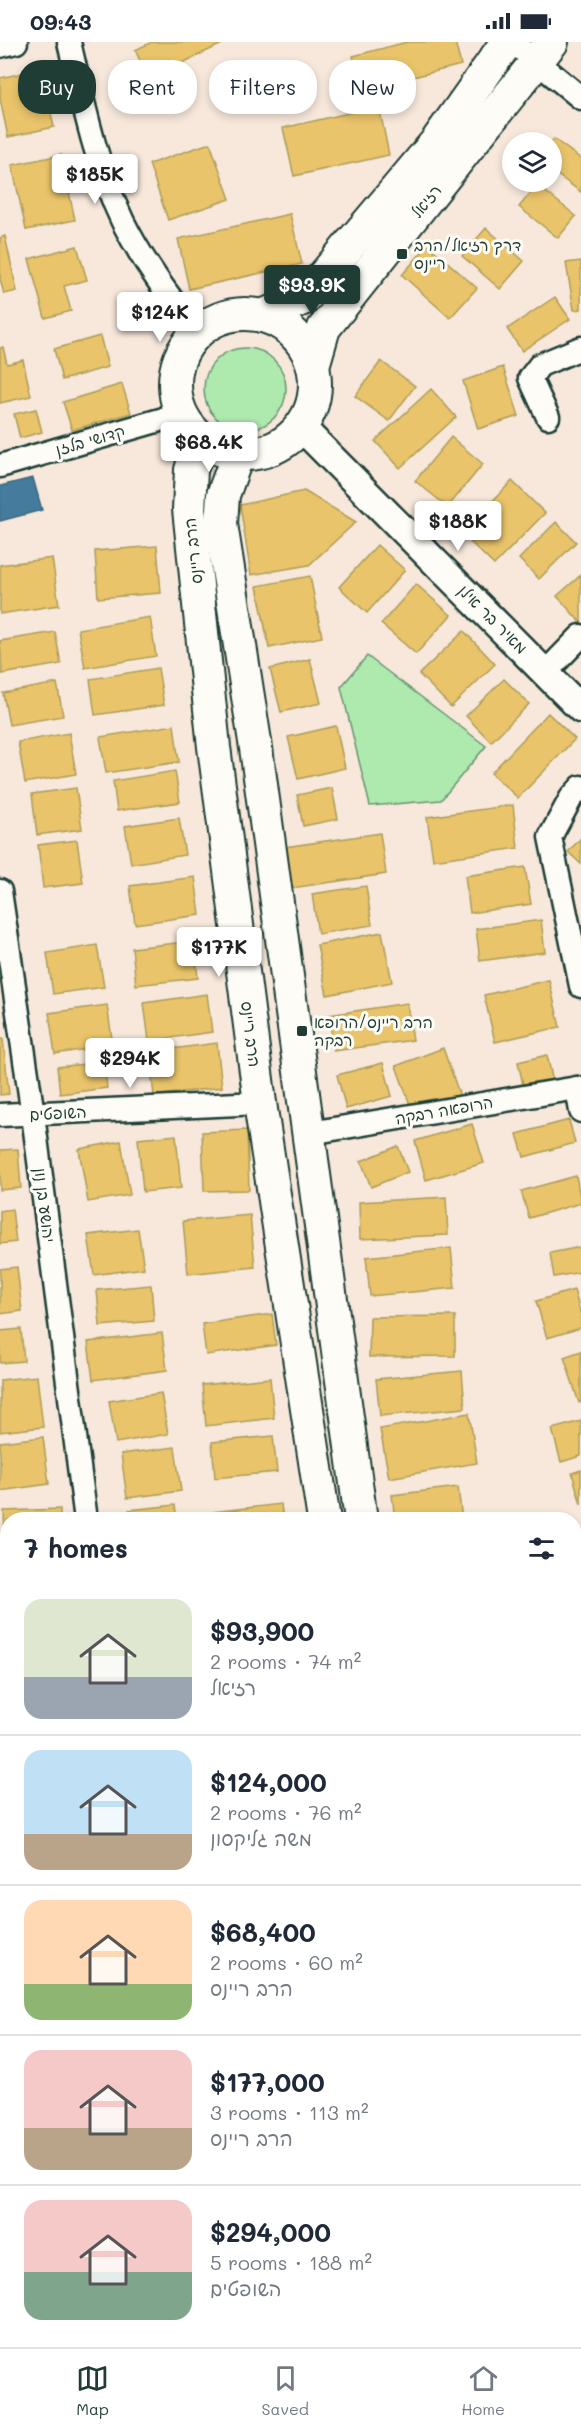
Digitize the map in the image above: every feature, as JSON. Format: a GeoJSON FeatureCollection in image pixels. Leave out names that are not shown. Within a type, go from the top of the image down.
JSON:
{"type":"FeatureCollection","features":[{"type":"Feature","properties":{"kind":"main road","name":"רזיאל"},"geometry":{"type":"LineString","coordinates":[[262,316],[305,298],[437,141],[507,42]]}},
{"type":"Feature","properties":{"kind":"main road","name":"רזיאל"},"geometry":{"type":"LineString","coordinates":[[313,366],[324,328],[544,52]]}},
{"type":"Feature","properties":{"kind":"main road"},"geometry":{"type":"LineString","coordinates":[[239,314],[262,316],[279,323],[295,334],[306,349],[313,366],[315,387],[312,408],[301,427],[284,443],[262,453],[238,454],[218,450],[201,439],[181,414],[175,392],[176,371],[183,350],[197,333],[217,320],[239,314]]}},
{"type":"Feature","properties":{"kind":"main road","name":"הרב ריינס"},"geometry":{"type":"LineString","coordinates":[[201,439],[191,470],[189,509],[214,747],[260,1103],[323,1512]]}},
{"type":"Feature","properties":{"kind":"main road","name":"הרב ריינס"},"geometry":{"type":"LineString","coordinates":[[238,454],[223,495],[221,524],[256,748],[360,1512]]}},
{"type":"Feature","properties":{"kind":"street"},"geometry":{"type":"LineString","coordinates":[[0,46],[16,42]]}},
{"type":"Feature","properties":{"kind":"street"},"geometry":{"type":"LineString","coordinates":[[69,42],[87,119],[123,221],[161,286],[197,333]]}},
{"type":"Feature","properties":{"kind":"street"},"geometry":{"type":"LineString","coordinates":[[513,42],[544,52],[581,98]]}},
{"type":"Feature","properties":{"kind":"street"},"geometry":{"type":"LineString","coordinates":[[548,417],[530,378],[540,364],[581,348]]}},
{"type":"Feature","properties":{"kind":"street","name":"קדושי בלזן"},"geometry":{"type":"LineString","coordinates":[[0,466],[181,414]]}},
{"type":"Feature","properties":{"kind":"street","name":"מאיר בר אילן"},"geometry":{"type":"LineString","coordinates":[[301,427],[546,672],[581,710]]}},
{"type":"Feature","properties":{"kind":"street"},"geometry":{"type":"LineString","coordinates":[[546,672],[581,636]]}},
{"type":"Feature","properties":{"kind":"street"},"geometry":{"type":"LineString","coordinates":[[581,787],[572,798],[550,837],[581,986]]}},
{"type":"Feature","properties":{"kind":"street","name":"יהושע בן נון"},"geometry":{"type":"LineString","coordinates":[[0,891],[33,1115],[85,1512]]}},
{"type":"Feature","properties":{"kind":"street"},"geometry":{"type":"LineString","coordinates":[[579,1084],[581,1111]]}},
{"type":"Feature","properties":{"kind":"street","name":"הרופאה רבקה"},"geometry":{"type":"LineString","coordinates":[[310,1133],[579,1084]]}},
{"type":"Feature","properties":{"kind":"street","name":"השופטים"},"geometry":{"type":"LineString","coordinates":[[0,1115],[260,1103]]}},
{"type":"Feature","properties":{"kind":"green space"},"geometry":{"type":"Polygon","coordinates":[[[237,348],[253,348],[268,354],[280,366],[286,381],[286,397],[280,412],[268,424],[253,430],[237,430],[222,424],[210,412],[204,397],[204,381],[210,366],[222,354],[237,348]]]}},
{"type":"Feature","properties":{"kind":"green space"},"geometry":{"type":"Polygon","coordinates":[[[367,656],[486,746],[441,800],[370,806],[341,687],[367,656]]]}},
{"type":"Feature","properties":{"kind":"building: Homes"},"geometry":{"type":"Polygon","coordinates":[[[152,42],[226,42],[189,60],[140,60],[135,50],[152,42]]]}},
{"type":"Feature","properties":{"kind":"building: Homes"},"geometry":{"type":"Polygon","coordinates":[[[407,42],[455,42],[461,65],[416,76],[416,60],[354,60],[353,56],[407,42]]]}},
{"type":"Feature","properties":{"kind":"building: Homes"},"geometry":{"type":"Polygon","coordinates":[[[18,74],[18,114],[51,114],[54,127],[8,137],[0,99],[0,78],[18,74]]]}},
{"type":"Feature","properties":{"kind":"building: Homes"},"geometry":{"type":"Polygon","coordinates":[[[344,114],[381,114],[389,155],[294,176],[283,128],[344,114]]]}},
{"type":"Feature","properties":{"kind":"building: Homes"},"geometry":{"type":"Polygon","coordinates":[[[210,143],[230,199],[168,220],[149,164],[210,143]]]}},
{"type":"Feature","properties":{"kind":"building: Homes"},"geometry":{"type":"Polygon","coordinates":[[[562,145],[581,159],[581,192],[562,178],[562,145]]]}},
{"type":"Feature","properties":{"kind":"building: Homes"},"geometry":{"type":"Polygon","coordinates":[[[61,155],[75,220],[26,230],[12,165],[61,155]]]}},
{"type":"Feature","properties":{"kind":"building: Homes"},"geometry":{"type":"Polygon","coordinates":[[[531,192],[546,192],[576,216],[558,238],[519,207],[531,192]]]}},
{"type":"Feature","properties":{"kind":"building: Homes"},"geometry":{"type":"Polygon","coordinates":[[[290,214],[302,264],[189,289],[178,239],[290,214]]]}},
{"type":"Feature","properties":{"kind":"building: Homes"},"geometry":{"type":"Polygon","coordinates":[[[486,228],[524,261],[500,289],[462,256],[486,228]]]}},
{"type":"Feature","properties":{"kind":"building: Homes"},"geometry":{"type":"Polygon","coordinates":[[[5,236],[17,291],[4,294],[0,279],[0,238],[5,236]]]}},
{"type":"Feature","properties":{"kind":"building: Homes"},"geometry":{"type":"Polygon","coordinates":[[[428,245],[477,288],[450,318],[402,275],[428,245]]]}},
{"type":"Feature","properties":{"kind":"building: Homes"},"geometry":{"type":"Polygon","coordinates":[[[77,246],[87,280],[64,286],[71,311],[45,318],[29,259],[77,246]]]}},
{"type":"Feature","properties":{"kind":"building: Homes"},"geometry":{"type":"Polygon","coordinates":[[[581,261],[581,309],[574,310],[566,263],[581,261]]]}},
{"type":"Feature","properties":{"kind":"building: Homes"},"geometry":{"type":"Polygon","coordinates":[[[555,297],[570,319],[522,351],[507,329],[555,297]]]}},
{"type":"Feature","properties":{"kind":"building: Homes"},"geometry":{"type":"Polygon","coordinates":[[[100,336],[108,367],[62,380],[54,349],[100,336]]]}},
{"type":"Feature","properties":{"kind":"building: Homes"},"geometry":{"type":"Polygon","coordinates":[[[3,347],[7,364],[23,360],[31,396],[0,403],[0,348],[3,347]]]}},
{"type":"Feature","properties":{"kind":"building: Homes"},"geometry":{"type":"Polygon","coordinates":[[[381,361],[415,386],[389,421],[355,396],[381,361]]]}},
{"type":"Feature","properties":{"kind":"building: Homes"},"geometry":{"type":"Polygon","coordinates":[[[503,367],[519,416],[478,429],[463,381],[503,367]]]}},
{"type":"Feature","properties":{"kind":"building: Homes"},"geometry":{"type":"Polygon","coordinates":[[[122,384],[131,413],[72,430],[63,402],[122,384]]]}},
{"type":"Feature","properties":{"kind":"building: Homes"},"geometry":{"type":"Polygon","coordinates":[[[431,389],[456,417],[400,468],[375,441],[431,389]]]}},
{"type":"Feature","properties":{"kind":"building: Homes"},"geometry":{"type":"Polygon","coordinates":[[[36,409],[42,432],[20,438],[14,414],[36,409]]]}},
{"type":"Feature","properties":{"kind":"building: Homes"},"geometry":{"type":"Polygon","coordinates":[[[451,437],[483,464],[448,507],[415,481],[451,437]]]}},
{"type":"Feature","properties":{"kind":"building: Homes"},"geometry":{"type":"Polygon","coordinates":[[[512,481],[545,513],[494,565],[461,533],[512,481]]]}},
{"type":"Feature","properties":{"kind":"building: Homes"},"geometry":{"type":"Polygon","coordinates":[[[304,491],[356,522],[309,565],[251,575],[240,505],[304,491]]]}},
{"type":"Feature","properties":{"kind":"building: Homes"},"geometry":{"type":"Polygon","coordinates":[[[556,522],[576,542],[539,579],[519,559],[556,522]]]}},
{"type":"Feature","properties":{"kind":"building: Homes"},"geometry":{"type":"Polygon","coordinates":[[[377,545],[405,570],[367,613],[339,587],[377,545]]]}},
{"type":"Feature","properties":{"kind":"building: Homes"},"geometry":{"type":"Polygon","coordinates":[[[157,546],[161,593],[98,598],[95,551],[157,546]]]}},
{"type":"Feature","properties":{"kind":"building: Homes"},"geometry":{"type":"Polygon","coordinates":[[[52,558],[59,605],[0,614],[0,565],[52,558]]]}},
{"type":"Feature","properties":{"kind":"building: Homes"},"geometry":{"type":"Polygon","coordinates":[[[581,575],[581,623],[557,596],[581,575]]]}},
{"type":"Feature","properties":{"kind":"building: Homes"},"geometry":{"type":"Polygon","coordinates":[[[310,576],[322,637],[269,648],[257,586],[310,576]]]}},
{"type":"Feature","properties":{"kind":"building: Homes"},"geometry":{"type":"Polygon","coordinates":[[[416,584],[451,615],[416,654],[381,624],[416,584]]]}},
{"type":"Feature","properties":{"kind":"building: Homes"},"geometry":{"type":"Polygon","coordinates":[[[150,617],[156,656],[85,668],[78,629],[150,617]]]}},
{"type":"Feature","properties":{"kind":"building: Homes"},"geometry":{"type":"Polygon","coordinates":[[[464,631],[495,664],[451,707],[419,674],[464,631]]]}},
{"type":"Feature","properties":{"kind":"building: Homes"},"geometry":{"type":"Polygon","coordinates":[[[55,632],[61,664],[2,674],[0,641],[55,632]]]}},
{"type":"Feature","properties":{"kind":"building: Homes"},"geometry":{"type":"Polygon","coordinates":[[[310,659],[321,703],[281,712],[270,669],[310,659]]]}},
{"type":"Feature","properties":{"kind":"building: Homes"},"geometry":{"type":"Polygon","coordinates":[[[158,668],[164,705],[95,715],[90,679],[158,668]]]}},
{"type":"Feature","properties":{"kind":"building: Homes"},"geometry":{"type":"Polygon","coordinates":[[[504,679],[529,704],[491,742],[466,716],[504,679]]]}},
{"type":"Feature","properties":{"kind":"building: Homes"},"geometry":{"type":"Polygon","coordinates":[[[57,683],[63,716],[9,725],[3,693],[57,683]]]}},
{"type":"Feature","properties":{"kind":"building: Homes"},"geometry":{"type":"Polygon","coordinates":[[[548,713],[575,739],[518,798],[491,773],[548,713]]]}},
{"type":"Feature","properties":{"kind":"building: Homes"},"geometry":{"type":"Polygon","coordinates":[[[174,725],[179,762],[106,773],[100,737],[174,725]]]}},
{"type":"Feature","properties":{"kind":"building: Homes"},"geometry":{"type":"Polygon","coordinates":[[[336,726],[345,768],[298,779],[288,737],[336,726]]]}},
{"type":"Feature","properties":{"kind":"building: Homes"},"geometry":{"type":"Polygon","coordinates":[[[69,733],[76,774],[25,783],[18,742],[69,733]]]}},
{"type":"Feature","properties":{"kind":"building: Homes"},"geometry":{"type":"Polygon","coordinates":[[[175,771],[180,802],[117,811],[113,781],[175,771]]]}},
{"type":"Feature","properties":{"kind":"building: Homes"},"geometry":{"type":"Polygon","coordinates":[[[76,788],[82,829],[37,835],[32,794],[76,788]]]}},
{"type":"Feature","properties":{"kind":"building: Homes"},"geometry":{"type":"Polygon","coordinates":[[[332,788],[338,819],[303,826],[297,795],[332,788]]]}},
{"type":"Feature","properties":{"kind":"building: Homes"},"geometry":{"type":"Polygon","coordinates":[[[513,805],[518,848],[433,860],[427,817],[513,805]]]}},
{"type":"Feature","properties":{"kind":"building: Homes"},"geometry":{"type":"Polygon","coordinates":[[[179,818],[185,855],[131,864],[125,826],[179,818]]]}},
{"type":"Feature","properties":{"kind":"building: Homes"},"geometry":{"type":"Polygon","coordinates":[[[380,833],[386,874],[292,888],[285,847],[380,833]]]}},
{"type":"Feature","properties":{"kind":"building: Homes"},"geometry":{"type":"Polygon","coordinates":[[[581,838],[581,864],[568,852],[581,838]]]}},
{"type":"Feature","properties":{"kind":"building: Homes"},"geometry":{"type":"Polygon","coordinates":[[[77,840],[83,883],[43,888],[38,845],[77,840]]]}},
{"type":"Feature","properties":{"kind":"building: Homes"},"geometry":{"type":"Polygon","coordinates":[[[525,867],[531,904],[470,913],[465,876],[525,867]]]}},
{"type":"Feature","properties":{"kind":"building: Homes"},"geometry":{"type":"Polygon","coordinates":[[[195,877],[200,915],[135,924],[130,886],[195,877]]]}},
{"type":"Feature","properties":{"kind":"building: Homes"},"geometry":{"type":"Polygon","coordinates":[[[366,886],[372,925],[318,934],[312,894],[366,886]]]}},
{"type":"Feature","properties":{"kind":"building: Homes"},"geometry":{"type":"Polygon","coordinates":[[[541,920],[545,952],[480,961],[476,929],[541,920]]]}},
{"type":"Feature","properties":{"kind":"building: Homes"},"geometry":{"type":"Polygon","coordinates":[[[382,932],[392,982],[327,995],[317,945],[382,932]]]}},
{"type":"Feature","properties":{"kind":"building: Homes"},"geometry":{"type":"Polygon","coordinates":[[[194,941],[198,978],[136,985],[132,948],[194,941]]]}},
{"type":"Feature","properties":{"kind":"building: Homes"},"geometry":{"type":"Polygon","coordinates":[[[97,945],[104,987],[53,994],[47,953],[97,945]]]}},
{"type":"Feature","properties":{"kind":"building: Homes"},"geometry":{"type":"Polygon","coordinates":[[[549,980],[560,1027],[495,1042],[484,995],[549,980]]]}},
{"type":"Feature","properties":{"kind":"building: Homes"},"geometry":{"type":"Polygon","coordinates":[[[207,994],[212,1032],[149,1041],[144,1003],[207,994]]]}},
{"type":"Feature","properties":{"kind":"building: Homes"},"geometry":{"type":"Polygon","coordinates":[[[407,1003],[413,1040],[334,1051],[329,1015],[407,1003]]]}},
{"type":"Feature","properties":{"kind":"building: Homes"},"geometry":{"type":"Polygon","coordinates":[[[107,1005],[113,1045],[55,1054],[49,1013],[107,1005]]]}},
{"type":"Feature","properties":{"kind":"building: Homes"},"geometry":{"type":"Polygon","coordinates":[[[0,1039],[3,1039],[9,1094],[0,1095],[0,1039]]]}},
{"type":"Feature","properties":{"kind":"building: Homes"},"geometry":{"type":"Polygon","coordinates":[[[217,1043],[222,1087],[154,1096],[149,1052],[217,1043]]]}},
{"type":"Feature","properties":{"kind":"building: Homes"},"geometry":{"type":"Polygon","coordinates":[[[443,1048],[460,1096],[413,1113],[396,1066],[443,1048]]]}},
{"type":"Feature","properties":{"kind":"building: Homes"},"geometry":{"type":"Polygon","coordinates":[[[547,1055],[553,1082],[524,1089],[518,1062],[547,1055]]]}},
{"type":"Feature","properties":{"kind":"building: Homes"},"geometry":{"type":"Polygon","coordinates":[[[104,1062],[107,1088],[60,1094],[57,1067],[104,1062]]]}},
{"type":"Feature","properties":{"kind":"building: Homes"},"geometry":{"type":"Polygon","coordinates":[[[383,1063],[392,1096],[346,1109],[337,1075],[383,1063]]]}},
{"type":"Feature","properties":{"kind":"building: Homes"},"geometry":{"type":"Polygon","coordinates":[[[569,1120],[575,1143],[524,1157],[517,1134],[569,1120]]]}},
{"type":"Feature","properties":{"kind":"building: Homes"},"geometry":{"type":"Polygon","coordinates":[[[472,1124],[484,1163],[426,1180],[415,1141],[472,1124]]]}},
{"type":"Feature","properties":{"kind":"building: Homes"},"geometry":{"type":"Polygon","coordinates":[[[247,1130],[249,1190],[204,1191],[202,1132],[247,1130]]]}},
{"type":"Feature","properties":{"kind":"building: Homes"},"geometry":{"type":"Polygon","coordinates":[[[176,1135],[181,1188],[143,1192],[138,1139],[176,1135]]]}},
{"type":"Feature","properties":{"kind":"building: Homes"},"geometry":{"type":"Polygon","coordinates":[[[121,1141],[130,1195],[88,1202],[79,1149],[121,1141]]]}},
{"type":"Feature","properties":{"kind":"building: Homes"},"geometry":{"type":"Polygon","coordinates":[[[398,1146],[408,1172],[371,1187],[361,1161],[398,1146]]]}},
{"type":"Feature","properties":{"kind":"building: Homes"},"geometry":{"type":"Polygon","coordinates":[[[18,1149],[21,1188],[0,1190],[0,1150],[18,1149]]]}},
{"type":"Feature","properties":{"kind":"building: Homes"},"geometry":{"type":"Polygon","coordinates":[[[576,1176],[581,1203],[529,1218],[521,1191],[576,1176]]]}},
{"type":"Feature","properties":{"kind":"building: Homes"},"geometry":{"type":"Polygon","coordinates":[[[446,1197],[448,1235],[360,1239],[359,1202],[446,1197]]]}},
{"type":"Feature","properties":{"kind":"building: Homes"},"geometry":{"type":"Polygon","coordinates":[[[12,1209],[16,1242],[0,1244],[0,1211],[12,1209]]]}},
{"type":"Feature","properties":{"kind":"building: Homes"},"geometry":{"type":"Polygon","coordinates":[[[250,1215],[255,1267],[188,1274],[183,1221],[250,1215]]]}},
{"type":"Feature","properties":{"kind":"building: Homes"},"geometry":{"type":"Polygon","coordinates":[[[138,1229],[144,1268],[94,1275],[88,1235],[138,1229]]]}},
{"type":"Feature","properties":{"kind":"building: Homes"},"geometry":{"type":"Polygon","coordinates":[[[581,1247],[581,1272],[554,1277],[550,1253],[581,1247]]]}},
{"type":"Feature","properties":{"kind":"building: Homes"},"geometry":{"type":"Polygon","coordinates":[[[451,1248],[455,1288],[370,1296],[366,1257],[451,1248]]]}},
{"type":"Feature","properties":{"kind":"building: Homes"},"geometry":{"type":"Polygon","coordinates":[[[17,1267],[22,1311],[0,1314],[0,1269],[17,1267]]]}},
{"type":"Feature","properties":{"kind":"building: Homes"},"geometry":{"type":"Polygon","coordinates":[[[151,1285],[154,1321],[100,1326],[97,1290],[151,1285]]]}},
{"type":"Feature","properties":{"kind":"building: Homes"},"geometry":{"type":"Polygon","coordinates":[[[574,1290],[581,1315],[581,1328],[547,1338],[536,1301],[574,1290]]]}},
{"type":"Feature","properties":{"kind":"building: Homes"},"geometry":{"type":"Polygon","coordinates":[[[272,1314],[276,1345],[206,1355],[202,1324],[272,1314]]]}},
{"type":"Feature","properties":{"kind":"building: Homes"},"geometry":{"type":"Polygon","coordinates":[[[455,1316],[455,1356],[369,1357],[370,1317],[455,1316]]]}},
{"type":"Feature","properties":{"kind":"building: Homes"},"geometry":{"type":"Polygon","coordinates":[[[21,1329],[24,1361],[0,1363],[0,1331],[21,1329]]]}},
{"type":"Feature","properties":{"kind":"building: Homes"},"geometry":{"type":"Polygon","coordinates":[[[162,1333],[167,1370],[93,1380],[88,1342],[162,1333]]]}},
{"type":"Feature","properties":{"kind":"building: Homes"},"geometry":{"type":"Polygon","coordinates":[[[581,1351],[581,1402],[579,1403],[564,1357],[581,1351]]]}},
{"type":"Feature","properties":{"kind":"building: Homes"},"geometry":{"type":"Polygon","coordinates":[[[462,1371],[465,1408],[380,1416],[376,1379],[462,1371]]]}},
{"type":"Feature","properties":{"kind":"building: Homes"},"geometry":{"type":"Polygon","coordinates":[[[37,1376],[43,1427],[0,1432],[0,1380],[37,1376]]]}},
{"type":"Feature","properties":{"kind":"building: Homes"},"geometry":{"type":"Polygon","coordinates":[[[270,1378],[274,1418],[206,1426],[202,1385],[270,1378]]]}},
{"type":"Feature","properties":{"kind":"building: Homes"},"geometry":{"type":"Polygon","coordinates":[[[161,1393],[168,1434],[116,1443],[109,1401],[161,1393]]]}},
{"type":"Feature","properties":{"kind":"building: Homes"},"geometry":{"type":"Polygon","coordinates":[[[469,1413],[477,1463],[389,1478],[380,1429],[469,1413]]]}},
{"type":"Feature","properties":{"kind":"building: Homes"},"geometry":{"type":"Polygon","coordinates":[[[581,1421],[581,1456],[561,1462],[552,1429],[581,1421]]]}},
{"type":"Feature","properties":{"kind":"building: Homes"},"geometry":{"type":"Polygon","coordinates":[[[273,1436],[277,1472],[215,1478],[212,1442],[273,1436]]]}},
{"type":"Feature","properties":{"kind":"building: Homes"},"geometry":{"type":"Polygon","coordinates":[[[43,1437],[49,1484],[0,1491],[0,1442],[43,1437]]]}},
{"type":"Feature","properties":{"kind":"building: Homes"},"geometry":{"type":"Polygon","coordinates":[[[175,1447],[181,1491],[127,1498],[121,1454],[175,1447]]]}},
{"type":"Feature","properties":{"kind":"building: Homes"},"geometry":{"type":"Polygon","coordinates":[[[581,1470],[581,1504],[572,1473],[581,1470]]]}},
{"type":"Feature","properties":{"kind":"building: Homes"},"geometry":{"type":"Polygon","coordinates":[[[458,1487],[461,1512],[394,1512],[392,1495],[458,1487]]]}},
{"type":"Feature","properties":{"kind":"building: Homes"},"geometry":{"type":"Polygon","coordinates":[[[281,1504],[282,1512],[213,1512],[281,1504]]]}},
{"type":"Feature","properties":{"kind":"building: Homes"},"geometry":{"type":"Polygon","coordinates":[[[175,1505],[176,1512],[129,1512],[129,1510],[175,1505]]]}},
{"type":"Feature","properties":{"kind":"building: Homes"},"geometry":{"type":"Polygon","coordinates":[[[60,1509],[60,1512],[4,1511],[60,1509]]]}},
{"type":"Feature","properties":{"kind":"building: Public"},"geometry":{"type":"Polygon","coordinates":[[[33,478],[42,510],[0,521],[0,486],[33,478]]]}},
{"type":"Feature","properties":{"kind":"place","name":"דרך רזיאל/הרב ריינס"},"geometry":{"type":"Point","coordinates":[402,254]}},
{"type":"Feature","properties":{"kind":"place","name":"הרב ריינס/הרופא רבקה"},"geometry":{"type":"Point","coordinates":[302,1031]}}]}
